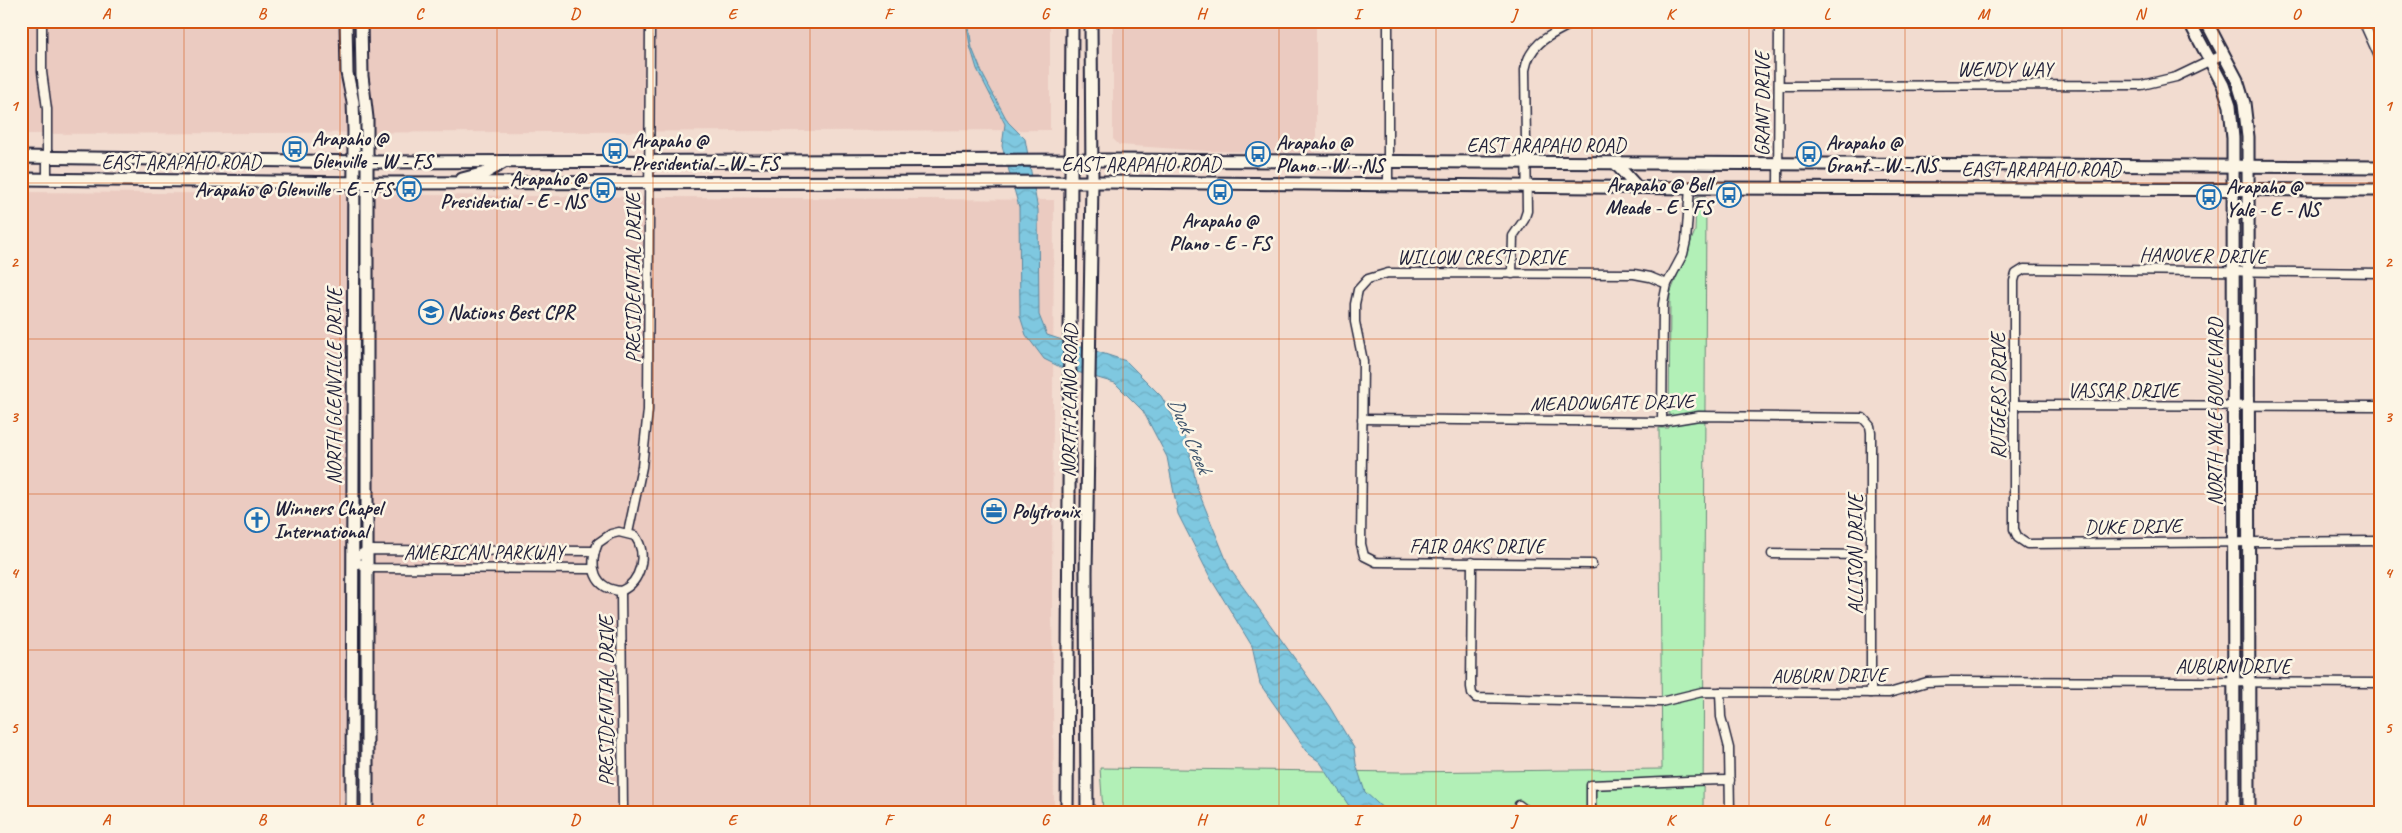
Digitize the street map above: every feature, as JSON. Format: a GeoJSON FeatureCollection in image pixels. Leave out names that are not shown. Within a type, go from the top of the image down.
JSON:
{"type":"FeatureCollection","features":[{"type":"Feature","properties":{"kind":"main road","name":"NORTH GLENVILLE DRIVE"},"geometry":{"type":"LineString","coordinates":[[346,21],[347,73],[353,102],[354,182],[352,812]]}},
{"type":"Feature","properties":{"kind":"main road","name":"NORTH PLANO ROAD"},"geometry":{"type":"LineString","coordinates":[[1067,812],[1072,21]]}},
{"type":"Feature","properties":{"kind":"main road","name":"NORTH PLANO ROAD"},"geometry":{"type":"LineString","coordinates":[[1087,812],[1088,343],[1092,182],[1091,21]]}},
{"type":"Feature","properties":{"kind":"main road","name":"NORTH YALE BOULEVARD"},"geometry":{"type":"LineString","coordinates":[[2189,21],[2211,60],[2230,106],[2233,166],[2234,271],[2234,812]]}},
{"type":"Feature","properties":{"kind":"main road","name":"NORTH YALE BOULEVARD"},"geometry":{"type":"LineString","coordinates":[[2206,21],[2224,54],[2244,103],[2248,167],[2248,812]]}},
{"type":"Feature","properties":{"kind":"main road","name":"NORTH GLENVILLE DRIVE"},"geometry":{"type":"LineString","coordinates":[[362,27],[362,76],[368,118],[366,182],[367,812]]}},
{"type":"Feature","properties":{"kind":"main road"},"geometry":{"type":"LineString","coordinates":[[346,33],[362,27]]}},
{"type":"Feature","properties":{"kind":"main road","name":"EAST ARAPAHO ROAD"},"geometry":{"type":"LineString","coordinates":[[21,157],[367,162],[650,160],[1092,161],[2381,167]]}},
{"type":"Feature","properties":{"kind":"main road"},"geometry":{"type":"LineString","coordinates":[[456,182],[466,176],[485,173],[505,161]]}},
{"type":"Feature","properties":{"kind":"main road"},"geometry":{"type":"LineString","coordinates":[[1616,164],[1637,187]]}},
{"type":"Feature","properties":{"kind":"main road","name":"EAST ARAPAHO ROAD"},"geometry":{"type":"LineString","coordinates":[[21,179],[650,183],[1092,182],[1690,188],[2381,190]]}},
{"type":"Feature","properties":{"kind":"main road"},"geometry":{"type":"LineString","coordinates":[[352,379],[366,378]]}},
{"type":"Feature","properties":{"kind":"main road"},"geometry":{"type":"LineString","coordinates":[[1067,763],[1087,763]]}},
{"type":"Feature","properties":{"kind":"street"},"geometry":{"type":"LineString","coordinates":[[42,21],[42,72],[47,109],[47,180]]}},
{"type":"Feature","properties":{"kind":"street","name":"PRESIDENTIAL DRIVE"},"geometry":{"type":"LineString","coordinates":[[593,569],[599,582],[608,588],[622,591],[634,582],[641,559],[640,542],[628,533],[642,467],[648,410],[650,21]]}},
{"type":"Feature","properties":{"kind":"street"},"geometry":{"type":"LineString","coordinates":[[1388,21],[1388,185]]}},
{"type":"Feature","properties":{"kind":"street"},"geometry":{"type":"LineString","coordinates":[[1512,274],[1513,236],[1524,220],[1527,211],[1526,70],[1528,57],[1536,44],[1577,21]]}},
{"type":"Feature","properties":{"kind":"street","name":"GRANT DRIVE"},"geometry":{"type":"LineString","coordinates":[[1778,187],[1779,21]]}},
{"type":"Feature","properties":{"kind":"street"},"geometry":{"type":"LineString","coordinates":[[2364,21],[2381,61]]}},
{"type":"Feature","properties":{"kind":"street","name":"WENDY WAY"},"geometry":{"type":"LineString","coordinates":[[1779,86],[2142,85],[2176,77],[2224,54]]}},
{"type":"Feature","properties":{"kind":"street"},"geometry":{"type":"LineString","coordinates":[[1662,422],[1663,304],[1667,284],[1682,254],[1686,241],[1690,188]]}},
{"type":"Feature","properties":{"kind":"street","name":"HANOVER DRIVE"},"geometry":{"type":"LineString","coordinates":[[2024,269],[2381,273]]}},
{"type":"Feature","properties":{"kind":"street","name":"RUTGERS DRIVE"},"geometry":{"type":"LineString","coordinates":[[2014,528],[2014,281],[2016,274],[2024,269]]}},
{"type":"Feature","properties":{"kind":"street","name":"WILLOW CREST DRIVE"},"geometry":{"type":"LineString","coordinates":[[1364,556],[1361,544],[1363,361],[1355,322],[1355,304],[1358,290],[1368,279],[1388,273],[1634,274],[1667,284]]}},
{"type":"Feature","properties":{"kind":"street","name":"VASSAR DRIVE"},"geometry":{"type":"LineString","coordinates":[[2014,405],[2381,406]]}},
{"type":"Feature","properties":{"kind":"street","name":"MEADOWGATE DRIVE"},"geometry":{"type":"LineString","coordinates":[[1362,419],[1662,422],[1699,416],[1863,418]]}},
{"type":"Feature","properties":{"kind":"street","name":"ALLISON DRIVE"},"geometry":{"type":"LineString","coordinates":[[1863,418],[1870,426],[1871,432],[1871,693]]}},
{"type":"Feature","properties":{"kind":"street","name":"DUKE DRIVE"},"geometry":{"type":"LineString","coordinates":[[2014,528],[2018,538],[2027,544],[2234,541],[2381,542]]}},
{"type":"Feature","properties":{"kind":"street"},"geometry":{"type":"LineString","coordinates":[[593,569],[598,543],[611,534],[628,533]]}},
{"type":"Feature","properties":{"kind":"street"},"geometry":{"type":"LineString","coordinates":[[367,550],[353,559],[367,568]]}},
{"type":"Feature","properties":{"kind":"street","name":"AMERICAN PARKWAY"},"geometry":{"type":"LineString","coordinates":[[367,550],[465,552],[595,551]]}},
{"type":"Feature","properties":{"kind":"street"},"geometry":{"type":"LineString","coordinates":[[465,552],[465,568]]}},
{"type":"Feature","properties":{"kind":"street"},"geometry":{"type":"LineString","coordinates":[[525,552],[525,568]]}},
{"type":"Feature","properties":{"kind":"street"},"geometry":{"type":"LineString","coordinates":[[1772,554],[1871,555]]}},
{"type":"Feature","properties":{"kind":"street","name":"FAIR OAKS DRIVE"},"geometry":{"type":"LineString","coordinates":[[1364,556],[1376,562],[1592,564]]}},
{"type":"Feature","properties":{"kind":"street","name":"AUBURN DRIVE"},"geometry":{"type":"LineString","coordinates":[[1472,562],[1471,687],[1472,694],[1476,698],[1661,702],[1702,692],[1889,693],[1926,682],[2381,683]]}},
{"type":"Feature","properties":{"kind":"street","name":"AMERICAN PARKWAY"},"geometry":{"type":"LineString","coordinates":[[367,568],[593,569]]}},
{"type":"Feature","properties":{"kind":"street","name":"PRESIDENTIAL DRIVE"},"geometry":{"type":"LineString","coordinates":[[622,591],[623,812]]}},
{"type":"Feature","properties":{"kind":"street"},"geometry":{"type":"LineString","coordinates":[[1720,692],[1721,717],[1729,748],[1730,812]]}},
{"type":"Feature","properties":{"kind":"street"},"geometry":{"type":"LineString","coordinates":[[1591,812],[1591,784],[1637,784],[1658,780],[1730,780]]}},
{"type":"Feature","properties":{"kind":"street"},"geometry":{"type":"LineString","coordinates":[[1519,805],[1528,812]]}},
{"type":"Feature","properties":{"kind":"shaded area"},"geometry":{"type":"Polygon","coordinates":[[[21,21],[1050,21],[1050,130],[21,134],[21,21]]]}},
{"type":"Feature","properties":{"kind":"shaded area"},"geometry":{"type":"Polygon","coordinates":[[[1113,21],[1316,21],[1316,153],[1207,151],[1119,145],[1113,139],[1113,21]]]}},
{"type":"Feature","properties":{"kind":"shaded area"},"geometry":{"type":"Polygon","coordinates":[[[21,192],[1054,200],[1052,597],[1054,812],[21,812],[21,192]]]}},
{"type":"Feature","properties":{"kind":"green space"},"geometry":{"type":"Polygon","coordinates":[[[1696,198],[1706,198],[1703,812],[1103,812],[1100,768],[1401,772],[1662,769],[1659,428],[1669,428],[1670,294],[1695,231],[1696,198]]]}},
{"type":"Feature","properties":{"kind":"water"},"geometry":{"type":"Polygon","coordinates":[[[966,21],[968,21],[972,48],[983,75],[1008,122],[1025,139],[1038,210],[1039,315],[1047,335],[1126,361],[1161,396],[1188,443],[1197,488],[1230,569],[1329,706],[1354,748],[1356,764],[1365,792],[1387,812],[1353,812],[1320,762],[1309,754],[1260,684],[1252,646],[1211,579],[1178,514],[1167,457],[1143,411],[1115,383],[1060,367],[1044,359],[1026,335],[1020,316],[1019,207],[1002,146],[1005,124],[977,69],[970,46],[966,21]]]}},
{"type":"Feature","properties":{"kind":"place","name":"Arapaho @ Glenville - W - FS"},"geometry":{"type":"Point","coordinates":[295,149]}},
{"type":"Feature","properties":{"kind":"place","name":"Arapaho @ Presidential - W - FS"},"geometry":{"type":"Point","coordinates":[615,151]}},
{"type":"Feature","properties":{"kind":"place","name":"Arapaho @ Plano - W - NS"},"geometry":{"type":"Point","coordinates":[1258,154]}},
{"type":"Feature","properties":{"kind":"place","name":"Arapaho @ Grant - W - NS"},"geometry":{"type":"Point","coordinates":[1809,154]}},
{"type":"Feature","properties":{"kind":"place","name":"Arapaho @ Glenville - E - FS"},"geometry":{"type":"Point","coordinates":[409,189]}},
{"type":"Feature","properties":{"kind":"place","name":"Arapaho @ Presidential - E - NS"},"geometry":{"type":"Point","coordinates":[603,190]}},
{"type":"Feature","properties":{"kind":"place","name":"Arapaho @ Plano - E - FS"},"geometry":{"type":"Point","coordinates":[1220,192]}},
{"type":"Feature","properties":{"kind":"place","name":"Arapaho @ Bell Meade - E - FS"},"geometry":{"type":"Point","coordinates":[1729,195]}},
{"type":"Feature","properties":{"kind":"place","name":"Arapaho @ Yale - E - NS"},"geometry":{"type":"Point","coordinates":[2209,197]}},
{"type":"Feature","properties":{"kind":"place","name":"Nations Best CPR"},"geometry":{"type":"Point","coordinates":[431,312]}},
{"type":"Feature","properties":{"kind":"place","name":"Polytronix"},"geometry":{"type":"Point","coordinates":[994,511]}},
{"type":"Feature","properties":{"kind":"place","name":"Winners Chapel International"},"geometry":{"type":"Point","coordinates":[257,520]}},
{"type":"Feature","properties":{"kind":"water label","name":"Duck Creek"},"geometry":{"type":"Point","coordinates":[1190,435]}}]}
